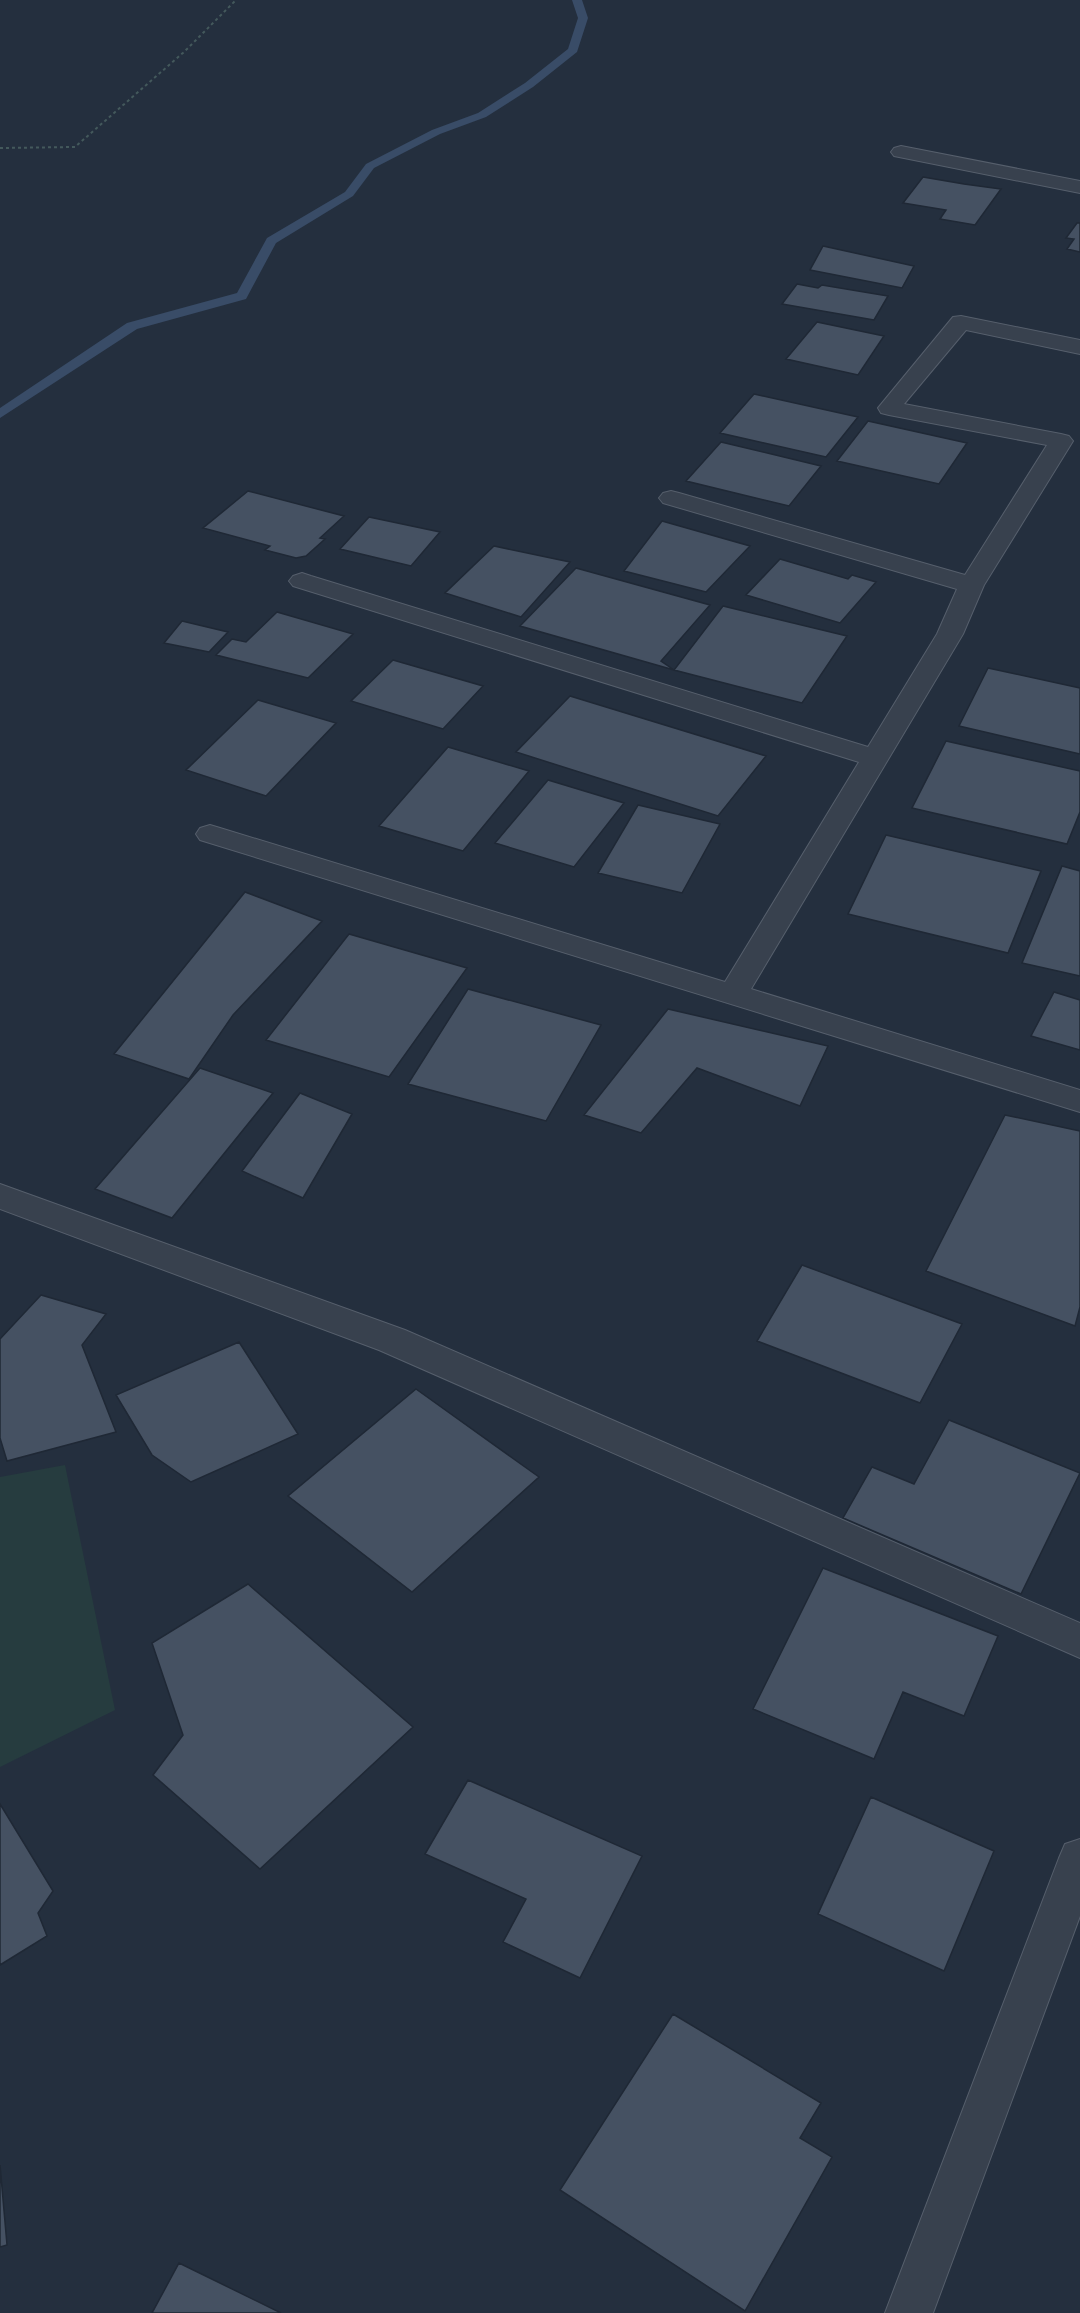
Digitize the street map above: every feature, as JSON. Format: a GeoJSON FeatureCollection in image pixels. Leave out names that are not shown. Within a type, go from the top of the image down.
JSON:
{"type":"FeatureCollection","features":[{"type":"Feature","properties":{"kind":"street"},"geometry":{"type":"LineString","coordinates":[[901,152],[1080,187]]}},
{"type":"Feature","properties":{"kind":"street"},"geometry":{"type":"LineString","coordinates":[[733,994],[950,634],[971,585],[1061,441],[889,408],[961,322],[1080,346]]}},
{"type":"Feature","properties":{"kind":"street"},"geometry":{"type":"LineString","coordinates":[[671,498],[971,585]]}},
{"type":"Feature","properties":{"kind":"street"},"geometry":{"type":"LineString","coordinates":[[302,581],[876,758]]}},
{"type":"Feature","properties":{"kind":"street"},"geometry":{"type":"LineString","coordinates":[[210,834],[1080,1101]]}},
{"type":"Feature","properties":{"kind":"street"},"geometry":{"type":"LineString","coordinates":[[0,1196],[392,1340],[1080,1641]]}},
{"type":"Feature","properties":{"kind":"street"},"geometry":{"type":"LineString","coordinates":[[909,2313],[1080,1858]]}},
{"type":"Feature","properties":{"kind":"path"},"geometry":{"type":"LineString","coordinates":[[0,148],[75,147],[184,52],[236,0]]}},
{"type":"Feature","properties":{"kind":"green space"},"geometry":{"type":"Polygon","coordinates":[[[65,1465],[115,1710],[0,1767],[0,1477],[65,1465]]]}},
{"type":"Feature","properties":{"kind":"building"},"geometry":{"type":"Polygon","coordinates":[[[923,177],[1001,189],[975,225],[940,219],[946,210],[903,203],[923,177]]]}},
{"type":"Feature","properties":{"kind":"building"},"geometry":{"type":"Polygon","coordinates":[[[1077,223],[1080,223],[1080,252],[1067,249],[1074,239],[1066,238],[1077,223]]]}},
{"type":"Feature","properties":{"kind":"building"},"geometry":{"type":"Polygon","coordinates":[[[823,246],[914,266],[902,288],[810,270],[823,246]]]}},
{"type":"Feature","properties":{"kind":"building"},"geometry":{"type":"Polygon","coordinates":[[[797,284],[818,288],[822,285],[888,296],[874,320],[782,304],[797,284]]]}},
{"type":"Feature","properties":{"kind":"building"},"geometry":{"type":"Polygon","coordinates":[[[817,322],[884,336],[858,375],[786,359],[817,322]]]}},
{"type":"Feature","properties":{"kind":"building"},"geometry":{"type":"Polygon","coordinates":[[[754,394],[858,417],[826,457],[720,433],[754,394]]]}},
{"type":"Feature","properties":{"kind":"building"},"geometry":{"type":"Polygon","coordinates":[[[868,421],[967,443],[939,484],[837,461],[868,421]]]}},
{"type":"Feature","properties":{"kind":"building"},"geometry":{"type":"Polygon","coordinates":[[[721,442],[821,466],[789,506],[686,481],[721,442]]]}},
{"type":"Feature","properties":{"kind":"building"},"geometry":{"type":"Polygon","coordinates":[[[248,491],[344,516],[320,538],[325,539],[306,556],[296,558],[265,550],[270,546],[203,528],[248,491]]]}},
{"type":"Feature","properties":{"kind":"building"},"geometry":{"type":"Polygon","coordinates":[[[369,517],[440,532],[411,566],[340,549],[369,517]]]}},
{"type":"Feature","properties":{"kind":"building"},"geometry":{"type":"Polygon","coordinates":[[[662,521],[750,546],[706,592],[624,571],[662,521]]]}},
{"type":"Feature","properties":{"kind":"building"},"geometry":{"type":"Polygon","coordinates":[[[494,546],[570,562],[521,617],[445,593],[494,546]]]}},
{"type":"Feature","properties":{"kind":"building"},"geometry":{"type":"Polygon","coordinates":[[[780,559],[848,579],[852,575],[876,582],[840,623],[746,595],[780,559]]]}},
{"type":"Feature","properties":{"kind":"building"},"geometry":{"type":"Polygon","coordinates":[[[576,568],[710,605],[661,661],[674,670],[520,626],[576,568]]]}},
{"type":"Feature","properties":{"kind":"building"},"geometry":{"type":"Polygon","coordinates":[[[723,606],[847,636],[802,703],[674,670],[723,606]]]}},
{"type":"Feature","properties":{"kind":"building"},"geometry":{"type":"Polygon","coordinates":[[[277,612],[353,634],[308,678],[216,655],[232,639],[246,642],[277,612]]]}},
{"type":"Feature","properties":{"kind":"building"},"geometry":{"type":"Polygon","coordinates":[[[182,621],[228,632],[209,652],[164,643],[182,621]]]}},
{"type":"Feature","properties":{"kind":"building"},"geometry":{"type":"Polygon","coordinates":[[[393,660],[483,686],[443,729],[351,701],[393,660]]]}},
{"type":"Feature","properties":{"kind":"building"},"geometry":{"type":"Polygon","coordinates":[[[988,668],[1080,688],[1080,754],[959,726],[988,668]]]}},
{"type":"Feature","properties":{"kind":"building"},"geometry":{"type":"Polygon","coordinates":[[[570,696],[766,756],[718,816],[516,752],[570,696]]]}},
{"type":"Feature","properties":{"kind":"building"},"geometry":{"type":"Polygon","coordinates":[[[258,700],[336,723],[266,796],[186,770],[258,700]]]}},
{"type":"Feature","properties":{"kind":"building"},"geometry":{"type":"Polygon","coordinates":[[[946,741],[1080,771],[1080,812],[1067,844],[912,808],[946,741]]]}},
{"type":"Feature","properties":{"kind":"building"},"geometry":{"type":"Polygon","coordinates":[[[448,747],[529,771],[463,851],[379,826],[448,747]]]}},
{"type":"Feature","properties":{"kind":"building"},"geometry":{"type":"Polygon","coordinates":[[[548,780],[624,803],[574,867],[495,843],[548,780]]]}},
{"type":"Feature","properties":{"kind":"building"},"geometry":{"type":"Polygon","coordinates":[[[638,805],[720,824],[682,893],[598,873],[638,805]]]}},
{"type":"Feature","properties":{"kind":"building"},"geometry":{"type":"Polygon","coordinates":[[[886,835],[1041,871],[1008,953],[848,914],[886,835]]]}},
{"type":"Feature","properties":{"kind":"building"},"geometry":{"type":"Polygon","coordinates":[[[1062,866],[1080,871],[1080,976],[1022,963],[1062,866]]]}},
{"type":"Feature","properties":{"kind":"building"},"geometry":{"type":"Polygon","coordinates":[[[245,892],[322,921],[233,1015],[189,1079],[114,1054],[245,892]]]}},
{"type":"Feature","properties":{"kind":"building"},"geometry":{"type":"Polygon","coordinates":[[[349,934],[467,968],[389,1077],[266,1040],[349,934]]]}},
{"type":"Feature","properties":{"kind":"building"},"geometry":{"type":"Polygon","coordinates":[[[468,989],[601,1025],[546,1121],[408,1084],[468,989]]]}},
{"type":"Feature","properties":{"kind":"building"},"geometry":{"type":"Polygon","coordinates":[[[1054,992],[1080,1000],[1080,1050],[1031,1036],[1054,992]]]}},
{"type":"Feature","properties":{"kind":"building"},"geometry":{"type":"Polygon","coordinates":[[[668,1009],[828,1046],[800,1106],[697,1068],[641,1133],[584,1115],[668,1009]]]}},
{"type":"Feature","properties":{"kind":"building"},"geometry":{"type":"Polygon","coordinates":[[[200,1068],[273,1093],[172,1218],[95,1189],[200,1068]]]}},
{"type":"Feature","properties":{"kind":"building"},"geometry":{"type":"Polygon","coordinates":[[[300,1093],[352,1114],[303,1198],[242,1171],[300,1093]]]}},
{"type":"Feature","properties":{"kind":"building"},"geometry":{"type":"Polygon","coordinates":[[[1005,1115],[1080,1131],[1080,1307],[1075,1326],[926,1271],[1005,1115]]]}},
{"type":"Feature","properties":{"kind":"building"},"geometry":{"type":"Polygon","coordinates":[[[802,1265],[962,1324],[920,1403],[757,1341],[802,1265]]]}},
{"type":"Feature","properties":{"kind":"building"},"geometry":{"type":"Polygon","coordinates":[[[41,1295],[106,1314],[82,1345],[116,1432],[7,1461],[0,1438],[0,1339],[41,1295]]]}},
{"type":"Feature","properties":{"kind":"building"},"geometry":{"type":"Polygon","coordinates":[[[239,1342],[298,1434],[191,1482],[152,1455],[116,1395],[239,1342]]]}},
{"type":"Feature","properties":{"kind":"building"},"geometry":{"type":"Polygon","coordinates":[[[416,1389],[539,1477],[412,1592],[288,1496],[416,1389]]]}},
{"type":"Feature","properties":{"kind":"building"},"geometry":{"type":"Polygon","coordinates":[[[949,1420],[1080,1473],[1021,1594],[843,1518],[872,1467],[914,1484],[949,1420]]]}},
{"type":"Feature","properties":{"kind":"building"},"geometry":{"type":"Polygon","coordinates":[[[823,1568],[998,1636],[964,1716],[903,1692],[874,1759],[753,1709],[823,1568]]]}},
{"type":"Feature","properties":{"kind":"building"},"geometry":{"type":"Polygon","coordinates":[[[248,1584],[413,1727],[260,1869],[153,1775],[183,1735],[152,1643],[248,1584]]]}},
{"type":"Feature","properties":{"kind":"building"},"geometry":{"type":"Polygon","coordinates":[[[468,1780],[642,1856],[580,1978],[503,1942],[526,1899],[425,1854],[468,1780]]]}},
{"type":"Feature","properties":{"kind":"building"},"geometry":{"type":"Polygon","coordinates":[[[871,1797],[994,1851],[944,1971],[818,1914],[871,1797]]]}},
{"type":"Feature","properties":{"kind":"building"},"geometry":{"type":"Polygon","coordinates":[[[0,1804],[53,1891],[38,1913],[47,1936],[0,1965],[0,1804]]]}},
{"type":"Feature","properties":{"kind":"building"},"geometry":{"type":"Polygon","coordinates":[[[673,2014],[821,2103],[800,2138],[832,2157],[745,2311],[560,2190],[673,2014]]]}},
{"type":"Feature","properties":{"kind":"building"},"geometry":{"type":"Polygon","coordinates":[[[0,2165],[7,2245],[0,2247],[0,2165]]]}},
{"type":"Feature","properties":{"kind":"building"},"geometry":{"type":"Polygon","coordinates":[[[179,2263],[281,2313],[152,2313],[179,2263]]]}},
{"type":"Feature","properties":{"kind":"waterway"},"geometry":{"type":"LineString","coordinates":[[0,414],[132,326],[242,296],[271,241],[349,194],[370,166],[436,132],[482,115],[529,85],[573,50],[583,18],[577,0]]}}]}
